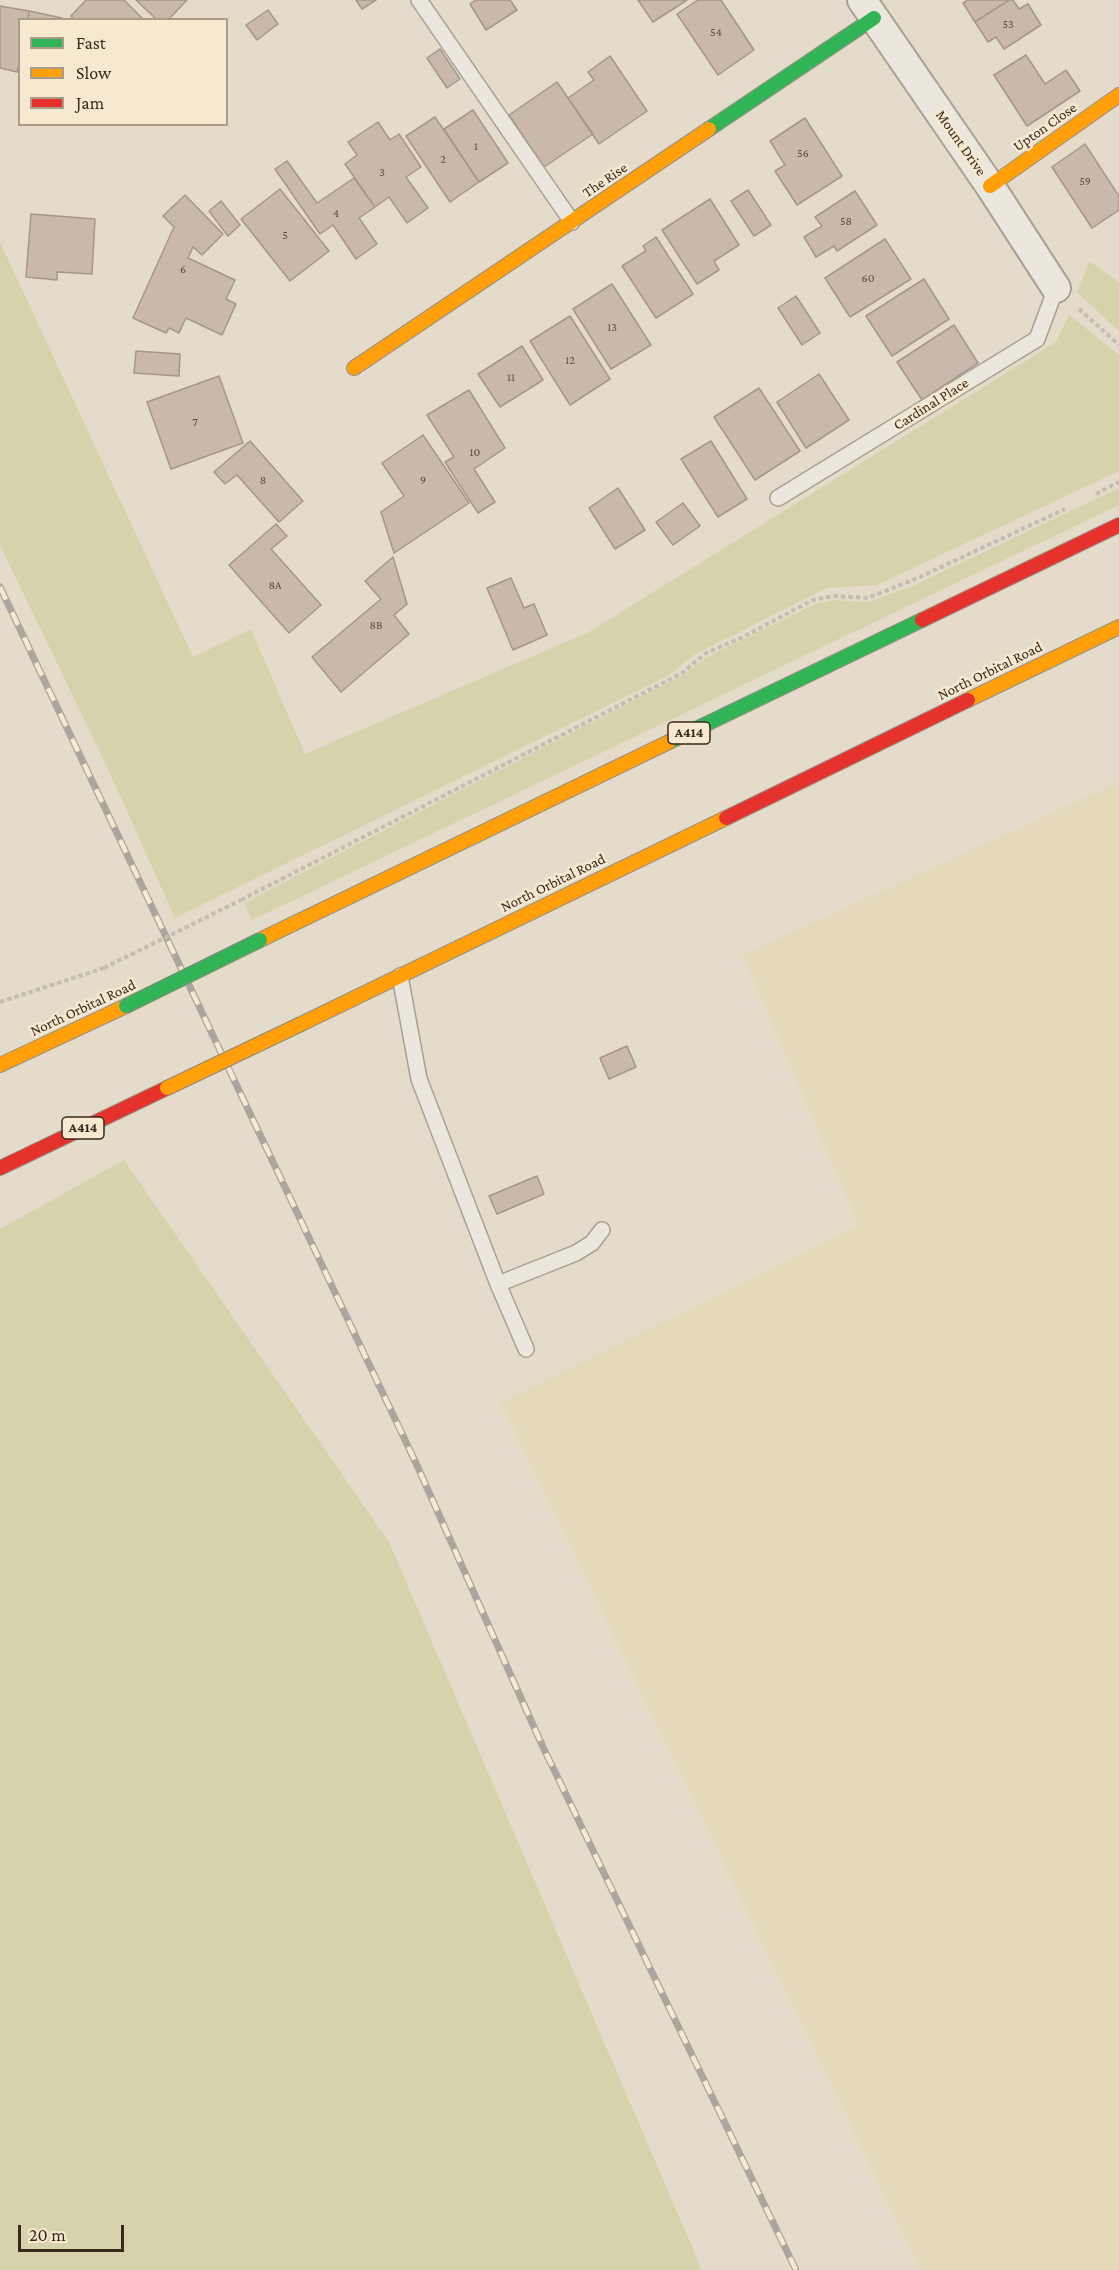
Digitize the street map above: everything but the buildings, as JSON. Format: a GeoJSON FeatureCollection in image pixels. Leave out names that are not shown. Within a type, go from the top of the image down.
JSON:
{"type":"FeatureCollection","features":[{"type":"Feature","properties":{"kind":"main road","name":"The Rise"},"geometry":{"type":"LineString","coordinates":[[354,368],[572,222],[868,9]]}},
{"type":"Feature","properties":{"kind":"main road","name":"Upton Close"},"geometry":{"type":"LineString","coordinates":[[990,186],[1119,95]]}},
{"type":"Feature","properties":{"kind":"main road","name":"North Orbital Road"},"geometry":{"type":"LineString","coordinates":[[0,1065],[1119,525]]}},
{"type":"Feature","properties":{"kind":"main road","name":"North Orbital Road"},"geometry":{"type":"LineString","coordinates":[[0,1168],[1119,627]]}},
{"type":"Feature","properties":{"kind":"street","name":"Mount Drive"},"geometry":{"type":"LineString","coordinates":[[868,9],[990,186],[1056,288]]}},
{"type":"Feature","properties":{"kind":"lane"},"geometry":{"type":"LineString","coordinates":[[419,0],[572,222]]}},
{"type":"Feature","properties":{"kind":"lane","name":"Cardinal Place"},"geometry":{"type":"LineString","coordinates":[[778,498],[1037,339],[1056,288]]}},
{"type":"Feature","properties":{"kind":"lane"},"geometry":{"type":"LineString","coordinates":[[400,976],[419,1079],[498,1284],[526,1350]]}},
{"type":"Feature","properties":{"kind":"lane"},"geometry":{"type":"LineString","coordinates":[[498,1284],[576,1253],[592,1243],[602,1230]]}},
{"type":"Feature","properties":{"kind":"path"},"geometry":{"type":"LineString","coordinates":[[1056,288],[1119,345]]}},
{"type":"Feature","properties":{"kind":"path"},"geometry":{"type":"LineString","coordinates":[[1089,498],[1119,482]]}},
{"type":"Feature","properties":{"kind":"path"},"geometry":{"type":"LineString","coordinates":[[0,1002],[104,968],[682,673],[706,653],[743,637],[813,600],[833,596],[868,598],[920,577],[1068,508]]}},
{"type":"Feature","properties":{"kind":"shaded area"},"geometry":{"type":"Polygon","coordinates":[[[0,242],[193,657],[251,629],[305,754],[589,632],[1056,342],[1069,315],[1119,355],[1119,471],[877,585],[827,588],[694,655],[668,676],[175,918],[107,767],[0,545],[0,242]]]}},
{"type":"Feature","properties":{"kind":"shaded area"},"geometry":{"type":"Polygon","coordinates":[[[1089,261],[1119,282],[1119,331],[1077,292],[1089,261]]]}},
{"type":"Feature","properties":{"kind":"shaded area"},"geometry":{"type":"Polygon","coordinates":[[[1119,488],[1119,505],[252,920],[244,903],[683,675],[707,657],[815,604],[833,600],[868,602],[912,586],[1119,488]]]}},
{"type":"Feature","properties":{"kind":"shaded area"},"geometry":{"type":"Polygon","coordinates":[[[1119,782],[1119,2270],[921,2270],[501,1402],[859,1225],[743,955],[1119,782]]]}},
{"type":"Feature","properties":{"kind":"shaded area"},"geometry":{"type":"Polygon","coordinates":[[[124,1160],[389,1542],[702,2270],[0,2270],[0,1229],[124,1160]]]}},
{"type":"Feature","properties":{"kind":"railway"},"geometry":{"type":"LineString","coordinates":[[0,587],[415,1461],[542,1745],[796,2270]]}},
{"type":"Feature","properties":{"kind":"traffic: fast"},"geometry":{"type":"LineString","coordinates":[[709,129],[874,18]]}},
{"type":"Feature","properties":{"kind":"traffic: fast"},"geometry":{"type":"LineString","coordinates":[[669,742],[922,620]]}},
{"type":"Feature","properties":{"kind":"traffic: fast"},"geometry":{"type":"LineString","coordinates":[[126,1006],[260,940]]}},
{"type":"Feature","properties":{"kind":"traffic: slow"},"geometry":{"type":"LineString","coordinates":[[990,186],[1119,95]]}},
{"type":"Feature","properties":{"kind":"traffic: slow"},"geometry":{"type":"LineString","coordinates":[[354,368],[709,129]]}},
{"type":"Feature","properties":{"kind":"traffic: slow"},"geometry":{"type":"LineString","coordinates":[[968,700],[1119,627]]}},
{"type":"Feature","properties":{"kind":"traffic: slow"},"geometry":{"type":"LineString","coordinates":[[260,940],[669,742]]}},
{"type":"Feature","properties":{"kind":"traffic: slow"},"geometry":{"type":"LineString","coordinates":[[301,1024],[726,818]]}},
{"type":"Feature","properties":{"kind":"traffic: slow"},"geometry":{"type":"LineString","coordinates":[[0,1065],[126,1006]]}},
{"type":"Feature","properties":{"kind":"traffic: slow"},"geometry":{"type":"LineString","coordinates":[[167,1088],[301,1024]]}},
{"type":"Feature","properties":{"kind":"traffic: jam"},"geometry":{"type":"LineString","coordinates":[[922,620],[1119,525]]}},
{"type":"Feature","properties":{"kind":"traffic: jam"},"geometry":{"type":"LineString","coordinates":[[726,818],[968,700]]}},
{"type":"Feature","properties":{"kind":"traffic: jam"},"geometry":{"type":"LineString","coordinates":[[0,1168],[167,1088]]}}]}
